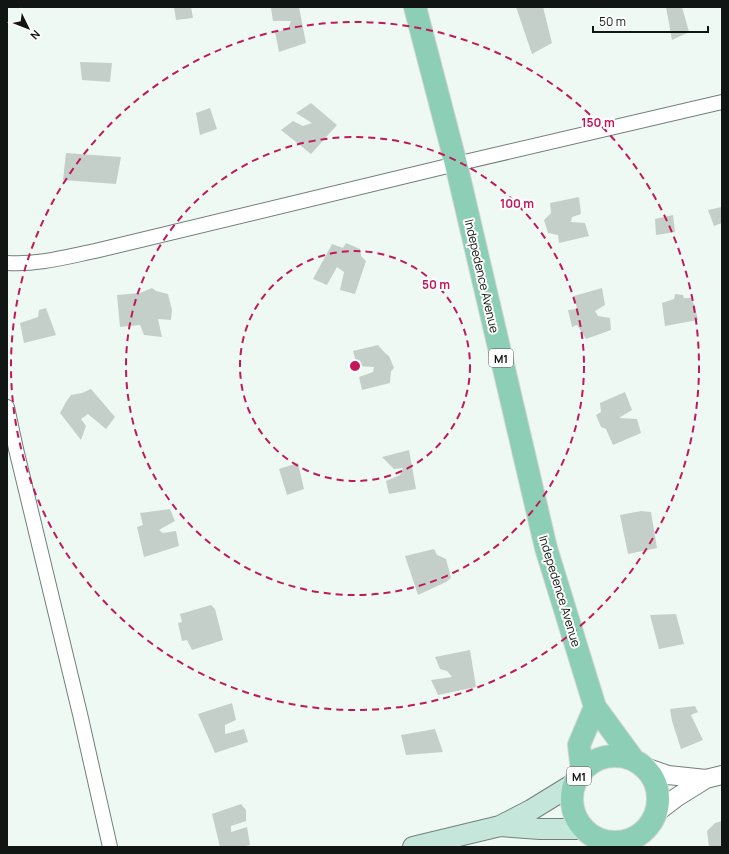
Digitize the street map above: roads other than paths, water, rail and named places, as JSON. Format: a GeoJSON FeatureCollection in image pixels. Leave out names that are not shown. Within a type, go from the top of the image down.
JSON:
{"type":"FeatureCollection","features":[{"type":"Feature","properties":{"kind":"main road","name":"Indepedence Avenue"},"geometry":{"type":"LineString","coordinates":[[415,7],[456,164],[546,548],[596,708]]}},
{"type":"Feature","properties":{"kind":"main road","name":"M1"},"geometry":{"type":"LineString","coordinates":[[594,838],[575,815],[572,799],[578,777],[580,745],[596,708],[639,763],[652,777],[657,788],[658,801],[649,830]]}},
{"type":"Feature","properties":{"kind":"main road","name":"M1"},"geometry":{"type":"LineString","coordinates":[[578,777],[597,760],[615,755],[639,763]]}},
{"type":"Feature","properties":{"kind":"main road"},"geometry":{"type":"LineString","coordinates":[[413,847],[500,826],[531,810],[578,777]]}},
{"type":"Feature","properties":{"kind":"main road"},"geometry":{"type":"LineString","coordinates":[[500,826],[540,829],[614,842],[631,839],[649,830]]}},
{"type":"Feature","properties":{"kind":"street"},"geometry":{"type":"LineString","coordinates":[[7,263],[17,264],[44,261],[95,251],[722,102]]}},
{"type":"Feature","properties":{"kind":"street"},"geometry":{"type":"LineString","coordinates":[[7,407],[110,847]]}},
{"type":"Feature","properties":{"kind":"street"},"geometry":{"type":"LineString","coordinates":[[639,763],[668,775],[714,777]]}},
{"type":"Feature","properties":{"kind":"street"},"geometry":{"type":"LineString","coordinates":[[649,830],[677,797],[714,777]]}}]}
